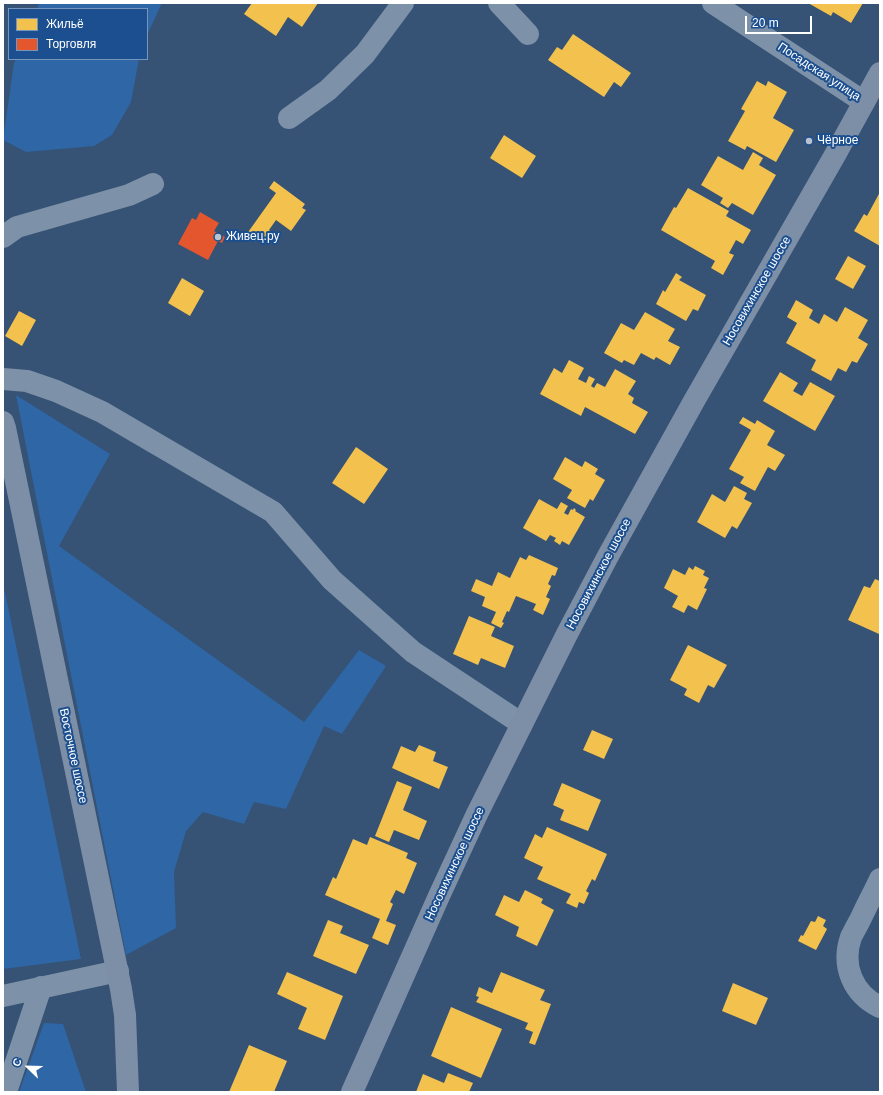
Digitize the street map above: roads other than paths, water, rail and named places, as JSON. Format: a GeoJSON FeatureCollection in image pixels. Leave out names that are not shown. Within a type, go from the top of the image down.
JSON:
{"type":"FeatureCollection","features":[{"type":"Feature","properties":{"kind":"main road","name":"Носовихинское шоссе"},"geometry":{"type":"LineString","coordinates":[[352,1092],[477,814],[608,556],[880,73]]}},
{"type":"Feature","properties":{"kind":"main road","name":"Восточное шоссе"},"geometry":{"type":"LineString","coordinates":[[3,422],[122,989],[128,1092]]}},
{"type":"Feature","properties":{"kind":"main road"},"geometry":{"type":"LineString","coordinates":[[124,1015],[137,1050],[144,1092]]}},
{"type":"Feature","properties":{"kind":"street"},"geometry":{"type":"LineString","coordinates":[[289,118],[328,90],[365,54],[403,3]]}},
{"type":"Feature","properties":{"kind":"street"},"geometry":{"type":"LineString","coordinates":[[499,3],[528,34]]}},
{"type":"Feature","properties":{"kind":"street","name":"Посадская улица"},"geometry":{"type":"LineString","coordinates":[[713,3],[864,102]]}},
{"type":"Feature","properties":{"kind":"street"},"geometry":{"type":"LineString","coordinates":[[3,237],[17,227],[129,195],[153,184]]}},
{"type":"Feature","properties":{"kind":"street"},"geometry":{"type":"LineString","coordinates":[[3,379],[27,381],[56,391],[102,412],[273,512],[332,580],[413,652],[522,724]]}},
{"type":"Feature","properties":{"kind":"street"},"geometry":{"type":"LineString","coordinates":[[880,879],[851,938],[847,955],[848,970],[862,995],[872,1004],[880,1008]]}},
{"type":"Feature","properties":{"kind":"street"},"geometry":{"type":"LineString","coordinates":[[3,996],[118,971]]}},
{"type":"Feature","properties":{"kind":"street"},"geometry":{"type":"LineString","coordinates":[[6,1092],[42,987]]}},
{"type":"Feature","properties":{"kind":"place","name":"Чёрное"},"geometry":{"type":"Point","coordinates":[809,141]}},
{"type":"Feature","properties":{"kind":"place","name":"Живец.ру"},"geometry":{"type":"Point","coordinates":[218,237]}}]}
